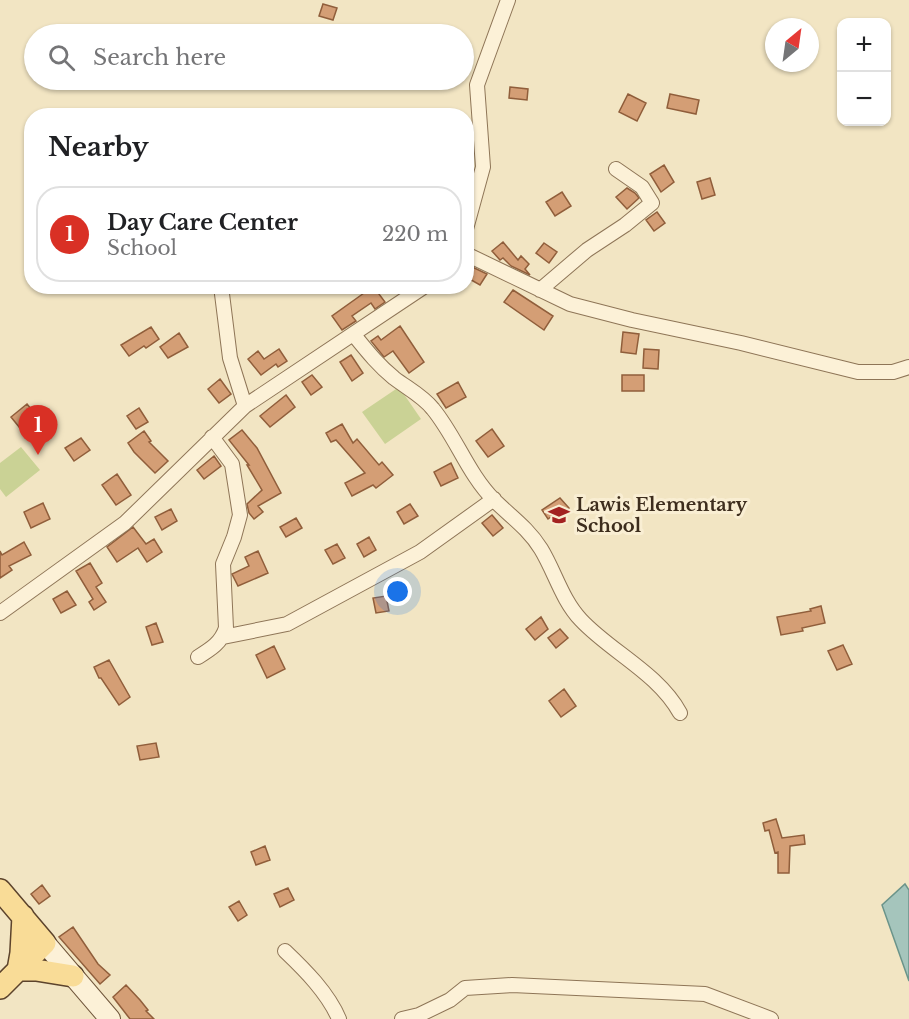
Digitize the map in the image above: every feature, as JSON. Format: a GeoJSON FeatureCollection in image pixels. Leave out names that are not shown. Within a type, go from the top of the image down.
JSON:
{"type":"FeatureCollection","features":[{"type":"Feature","properties":{"kind":"main road"},"geometry":{"type":"LineString","coordinates":[[0,890],[110,1019]]}},
{"type":"Feature","properties":{"kind":"main road"},"geometry":{"type":"LineString","coordinates":[[18,970],[23,916]]}},
{"type":"Feature","properties":{"kind":"main road"},"geometry":{"type":"LineString","coordinates":[[0,988],[45,943]]}},
{"type":"Feature","properties":{"kind":"main road"},"geometry":{"type":"LineString","coordinates":[[18,970],[36,970],[73,976]]}},
{"type":"Feature","properties":{"kind":"street"},"geometry":{"type":"LineString","coordinates":[[474,200],[483,167],[477,85],[508,0]]}},
{"type":"Feature","properties":{"kind":"street"},"geometry":{"type":"LineString","coordinates":[[540,290],[587,250],[625,225],[652,203],[642,188],[616,169]]}},
{"type":"Feature","properties":{"kind":"street"},"geometry":{"type":"LineString","coordinates":[[474,258],[570,304],[632,320],[741,343],[858,372],[893,372],[909,367]]}},
{"type":"Feature","properties":{"kind":"street"},"geometry":{"type":"LineString","coordinates":[[222,294],[230,358],[245,406]]}},
{"type":"Feature","properties":{"kind":"street"},"geometry":{"type":"LineString","coordinates":[[0,613],[125,523],[245,406],[413,294]]}},
{"type":"Feature","properties":{"kind":"street"},"geometry":{"type":"LineString","coordinates":[[354,335],[375,362],[419,395],[433,409],[469,466],[494,499],[521,524],[541,549],[570,608],[673,700],[680,713]]}},
{"type":"Feature","properties":{"kind":"street"},"geometry":{"type":"LineString","coordinates":[[198,657],[216,645],[226,628],[223,564],[240,515],[232,464],[212,436]]}},
{"type":"Feature","properties":{"kind":"street"},"geometry":{"type":"LineString","coordinates":[[222,637],[287,624],[420,552],[494,499]]}},
{"type":"Feature","properties":{"kind":"street"},"geometry":{"type":"LineString","coordinates":[[285,951],[303,969],[335,1010],[339,1019]]}},
{"type":"Feature","properties":{"kind":"street"},"geometry":{"type":"LineString","coordinates":[[402,1019],[419,1015],[450,1000],[465,988],[512,985],[705,994],[771,1019]]}},
{"type":"Feature","properties":{"kind":"green space"},"geometry":{"type":"Polygon","coordinates":[[[399,387],[421,419],[385,444],[362,412],[399,387]]]}},
{"type":"Feature","properties":{"kind":"green space"},"geometry":{"type":"Polygon","coordinates":[[[21,447],[40,470],[6,497],[0,489],[0,463],[21,447]]]}},
{"type":"Feature","properties":{"kind":"water"},"geometry":{"type":"Polygon","coordinates":[[[905,884],[909,890],[909,981],[882,905],[905,884]]]}},
{"type":"Feature","properties":{"kind":"building"},"geometry":{"type":"Polygon","coordinates":[[[323,4],[337,8],[333,20],[319,16],[323,4]]]}},
{"type":"Feature","properties":{"kind":"building"},"geometry":{"type":"Polygon","coordinates":[[[510,87],[528,89],[527,100],[509,98],[510,87]]]}},
{"type":"Feature","properties":{"kind":"building"},"geometry":{"type":"Polygon","coordinates":[[[628,94],[646,103],[637,121],[619,112],[628,94]]]}},
{"type":"Feature","properties":{"kind":"building"},"geometry":{"type":"Polygon","coordinates":[[[670,94],[699,100],[696,114],[667,108],[670,94]]]}},
{"type":"Feature","properties":{"kind":"building"},"geometry":{"type":"Polygon","coordinates":[[[664,165],[674,182],[661,192],[650,174],[664,165]]]}},
{"type":"Feature","properties":{"kind":"building"},"geometry":{"type":"Polygon","coordinates":[[[710,178],[715,195],[702,199],[697,182],[710,178]]]}},
{"type":"Feature","properties":{"kind":"building"},"geometry":{"type":"Polygon","coordinates":[[[627,188],[639,198],[627,209],[616,197],[627,188]]]}},
{"type":"Feature","properties":{"kind":"building"},"geometry":{"type":"Polygon","coordinates":[[[562,192],[571,206],[555,216],[546,202],[562,192]]]}},
{"type":"Feature","properties":{"kind":"building"},"geometry":{"type":"Polygon","coordinates":[[[657,212],[665,223],[654,231],[646,220],[657,212]]]}},
{"type":"Feature","properties":{"kind":"building"},"geometry":{"type":"Polygon","coordinates":[[[503,242],[518,260],[521,256],[529,264],[525,269],[530,275],[511,266],[503,258],[500,260],[492,251],[503,242]]]}},
{"type":"Feature","properties":{"kind":"building"},"geometry":{"type":"Polygon","coordinates":[[[544,243],[557,252],[549,263],[536,253],[544,243]]]}},
{"type":"Feature","properties":{"kind":"building"},"geometry":{"type":"Polygon","coordinates":[[[474,268],[487,274],[480,285],[474,282],[474,268]]]}},
{"type":"Feature","properties":{"kind":"building"},"geometry":{"type":"Polygon","coordinates":[[[513,290],[553,316],[544,330],[504,302],[513,290]]]}},
{"type":"Feature","properties":{"kind":"building"},"geometry":{"type":"Polygon","coordinates":[[[363,294],[379,294],[385,302],[375,309],[371,303],[352,316],[356,321],[342,330],[332,316],[363,294]]]}},
{"type":"Feature","properties":{"kind":"building"},"geometry":{"type":"Polygon","coordinates":[[[400,326],[424,362],[409,373],[393,351],[384,357],[371,341],[378,336],[381,340],[400,326]]]}},
{"type":"Feature","properties":{"kind":"building"},"geometry":{"type":"Polygon","coordinates":[[[151,327],[159,339],[129,356],[121,345],[151,327]]]}},
{"type":"Feature","properties":{"kind":"building"},"geometry":{"type":"Polygon","coordinates":[[[623,332],[639,334],[636,354],[621,352],[623,332]]]}},
{"type":"Feature","properties":{"kind":"building"},"geometry":{"type":"Polygon","coordinates":[[[179,333],[188,347],[168,358],[160,347],[179,333]]]}},
{"type":"Feature","properties":{"kind":"building"},"geometry":{"type":"Polygon","coordinates":[[[279,349],[287,361],[278,367],[276,364],[261,375],[248,359],[258,351],[264,359],[279,349]]]}},
{"type":"Feature","properties":{"kind":"building"},"geometry":{"type":"Polygon","coordinates":[[[644,349],[659,350],[658,369],[643,368],[644,349]]]}},
{"type":"Feature","properties":{"kind":"building"},"geometry":{"type":"Polygon","coordinates":[[[351,355],[363,373],[352,381],[340,362],[351,355]]]}},
{"type":"Feature","properties":{"kind":"building"},"geometry":{"type":"Polygon","coordinates":[[[312,375],[322,387],[311,395],[302,382],[312,375]]]}},
{"type":"Feature","properties":{"kind":"building"},"geometry":{"type":"Polygon","coordinates":[[[622,375],[644,375],[644,391],[622,391],[622,375]]]}},
{"type":"Feature","properties":{"kind":"building"},"geometry":{"type":"Polygon","coordinates":[[[220,379],[231,394],[219,403],[208,389],[220,379]]]}},
{"type":"Feature","properties":{"kind":"building"},"geometry":{"type":"Polygon","coordinates":[[[458,382],[466,397],[446,408],[437,394],[458,382]]]}},
{"type":"Feature","properties":{"kind":"building"},"geometry":{"type":"Polygon","coordinates":[[[286,395],[295,407],[270,427],[260,416],[286,395]]]}},
{"type":"Feature","properties":{"kind":"building"},"geometry":{"type":"Polygon","coordinates":[[[27,404],[44,425],[28,438],[11,417],[27,404]]]}},
{"type":"Feature","properties":{"kind":"building"},"geometry":{"type":"Polygon","coordinates":[[[139,408],[148,422],[136,429],[127,416],[139,408]]]}},
{"type":"Feature","properties":{"kind":"building"},"geometry":{"type":"Polygon","coordinates":[[[342,424],[353,443],[357,439],[379,465],[382,462],[393,475],[376,488],[373,485],[352,496],[345,483],[365,473],[336,440],[331,442],[326,433],[342,424]]]}},
{"type":"Feature","properties":{"kind":"building"},"geometry":{"type":"Polygon","coordinates":[[[492,429],[504,446],[488,457],[476,441],[492,429]]]}},
{"type":"Feature","properties":{"kind":"building"},"geometry":{"type":"Polygon","coordinates":[[[242,430],[257,448],[281,493],[258,506],[263,512],[254,519],[249,513],[247,504],[262,490],[247,465],[249,465],[229,440],[242,430]]]}},
{"type":"Feature","properties":{"kind":"building"},"geometry":{"type":"Polygon","coordinates":[[[144,431],[151,441],[149,442],[168,461],[155,473],[128,443],[144,431]]]}},
{"type":"Feature","properties":{"kind":"building"},"geometry":{"type":"Polygon","coordinates":[[[81,438],[90,450],[74,461],[65,448],[81,438]]]}},
{"type":"Feature","properties":{"kind":"building"},"geometry":{"type":"Polygon","coordinates":[[[214,456],[221,466],[204,479],[197,470],[214,456]]]}},
{"type":"Feature","properties":{"kind":"building"},"geometry":{"type":"Polygon","coordinates":[[[451,463],[458,478],[441,486],[434,472],[451,463]]]}},
{"type":"Feature","properties":{"kind":"building"},"geometry":{"type":"Polygon","coordinates":[[[117,474],[131,495],[116,505],[102,485],[117,474]]]}},
{"type":"Feature","properties":{"kind":"building"},"geometry":{"type":"Polygon","coordinates":[[[560,498],[569,508],[561,513],[559,511],[548,519],[542,510],[560,498]]]}},
{"type":"Feature","properties":{"kind":"building"},"geometry":{"type":"Polygon","coordinates":[[[43,503],[50,519],[31,528],[24,512],[43,503]]]}},
{"type":"Feature","properties":{"kind":"building"},"geometry":{"type":"Polygon","coordinates":[[[410,504],[418,516],[404,524],[397,512],[410,504]]]}},
{"type":"Feature","properties":{"kind":"building"},"geometry":{"type":"Polygon","coordinates":[[[171,509],[177,521],[162,530],[155,517],[171,509]]]}},
{"type":"Feature","properties":{"kind":"building"},"geometry":{"type":"Polygon","coordinates":[[[492,515],[503,528],[493,536],[482,523],[492,515]]]}},
{"type":"Feature","properties":{"kind":"building"},"geometry":{"type":"Polygon","coordinates":[[[296,518],[302,528],[286,537],[280,527],[296,518]]]}},
{"type":"Feature","properties":{"kind":"building"},"geometry":{"type":"Polygon","coordinates":[[[133,527],[146,544],[154,539],[162,552],[147,562],[138,548],[117,562],[107,547],[133,527]]]}},
{"type":"Feature","properties":{"kind":"building"},"geometry":{"type":"Polygon","coordinates":[[[369,537],[376,550],[364,557],[357,544],[369,537]]]}},
{"type":"Feature","properties":{"kind":"building"},"geometry":{"type":"Polygon","coordinates":[[[24,542],[31,555],[9,566],[12,570],[0,578],[0,551],[2,555],[24,542]]]}},
{"type":"Feature","properties":{"kind":"building"},"geometry":{"type":"Polygon","coordinates":[[[337,544],[345,558],[333,564],[325,550],[337,544]]]}},
{"type":"Feature","properties":{"kind":"building"},"geometry":{"type":"Polygon","coordinates":[[[258,551],[268,573],[238,586],[232,574],[249,566],[245,557],[258,551]]]}},
{"type":"Feature","properties":{"kind":"building"},"geometry":{"type":"Polygon","coordinates":[[[90,563],[102,583],[96,587],[106,602],[94,610],[89,602],[93,599],[76,571],[90,563]]]}},
{"type":"Feature","properties":{"kind":"building"},"geometry":{"type":"Polygon","coordinates":[[[67,591],[76,605],[61,613],[53,599],[67,591]]]}},
{"type":"Feature","properties":{"kind":"building"},"geometry":{"type":"Polygon","coordinates":[[[386,596],[389,611],[376,613],[373,598],[386,596]]]}},
{"type":"Feature","properties":{"kind":"building"},"geometry":{"type":"Polygon","coordinates":[[[821,606],[825,623],[802,628],[803,631],[781,635],[777,617],[811,611],[810,609],[821,606]]]}},
{"type":"Feature","properties":{"kind":"building"},"geometry":{"type":"Polygon","coordinates":[[[541,617],[548,629],[535,640],[526,629],[541,617]]]}},
{"type":"Feature","properties":{"kind":"building"},"geometry":{"type":"Polygon","coordinates":[[[156,623],[163,642],[152,645],[146,627],[156,623]]]}},
{"type":"Feature","properties":{"kind":"building"},"geometry":{"type":"Polygon","coordinates":[[[560,629],[568,638],[556,648],[548,638],[560,629]]]}},
{"type":"Feature","properties":{"kind":"building"},"geometry":{"type":"Polygon","coordinates":[[[843,645],[852,664],[837,670],[828,651],[843,645]]]}},
{"type":"Feature","properties":{"kind":"building"},"geometry":{"type":"Polygon","coordinates":[[[274,646],[285,669],[267,678],[256,655],[274,646]]]}},
{"type":"Feature","properties":{"kind":"building"},"geometry":{"type":"Polygon","coordinates":[[[109,660],[130,697],[119,705],[99,678],[94,667],[109,660]]]}},
{"type":"Feature","properties":{"kind":"building"},"geometry":{"type":"Polygon","coordinates":[[[564,689],[576,706],[561,717],[549,701],[564,689]]]}},
{"type":"Feature","properties":{"kind":"building"},"geometry":{"type":"Polygon","coordinates":[[[156,743],[159,757],[140,760],[137,746],[156,743]]]}},
{"type":"Feature","properties":{"kind":"building"},"geometry":{"type":"Polygon","coordinates":[[[776,819],[782,838],[804,835],[805,844],[790,846],[789,873],[778,873],[778,852],[775,853],[769,830],[765,831],[763,823],[776,819]]]}},
{"type":"Feature","properties":{"kind":"building"},"geometry":{"type":"Polygon","coordinates":[[[265,846],[270,860],[256,865],[251,852],[265,846]]]}},
{"type":"Feature","properties":{"kind":"building"},"geometry":{"type":"Polygon","coordinates":[[[42,885],[50,896],[39,904],[31,894],[42,885]]]}},
{"type":"Feature","properties":{"kind":"building"},"geometry":{"type":"Polygon","coordinates":[[[288,888],[294,900],[280,907],[274,894],[288,888]]]}},
{"type":"Feature","properties":{"kind":"building"},"geometry":{"type":"Polygon","coordinates":[[[239,901],[247,915],[238,921],[229,907],[239,901]]]}},
{"type":"Feature","properties":{"kind":"building"},"geometry":{"type":"Polygon","coordinates":[[[73,927],[98,964],[110,975],[100,984],[59,937],[73,927]]]}},
{"type":"Feature","properties":{"kind":"building"},"geometry":{"type":"Polygon","coordinates":[[[126,985],[154,1019],[130,1019],[113,997],[126,985]]]}},
{"type":"Feature","properties":{"kind":"place","name":"Day Care Center"},"geometry":{"type":"Point","coordinates":[38,455]}},
{"type":"Feature","properties":{"kind":"place","name":"Lawis Elementary School"},"geometry":{"type":"Point","coordinates":[559,515]}}]}
